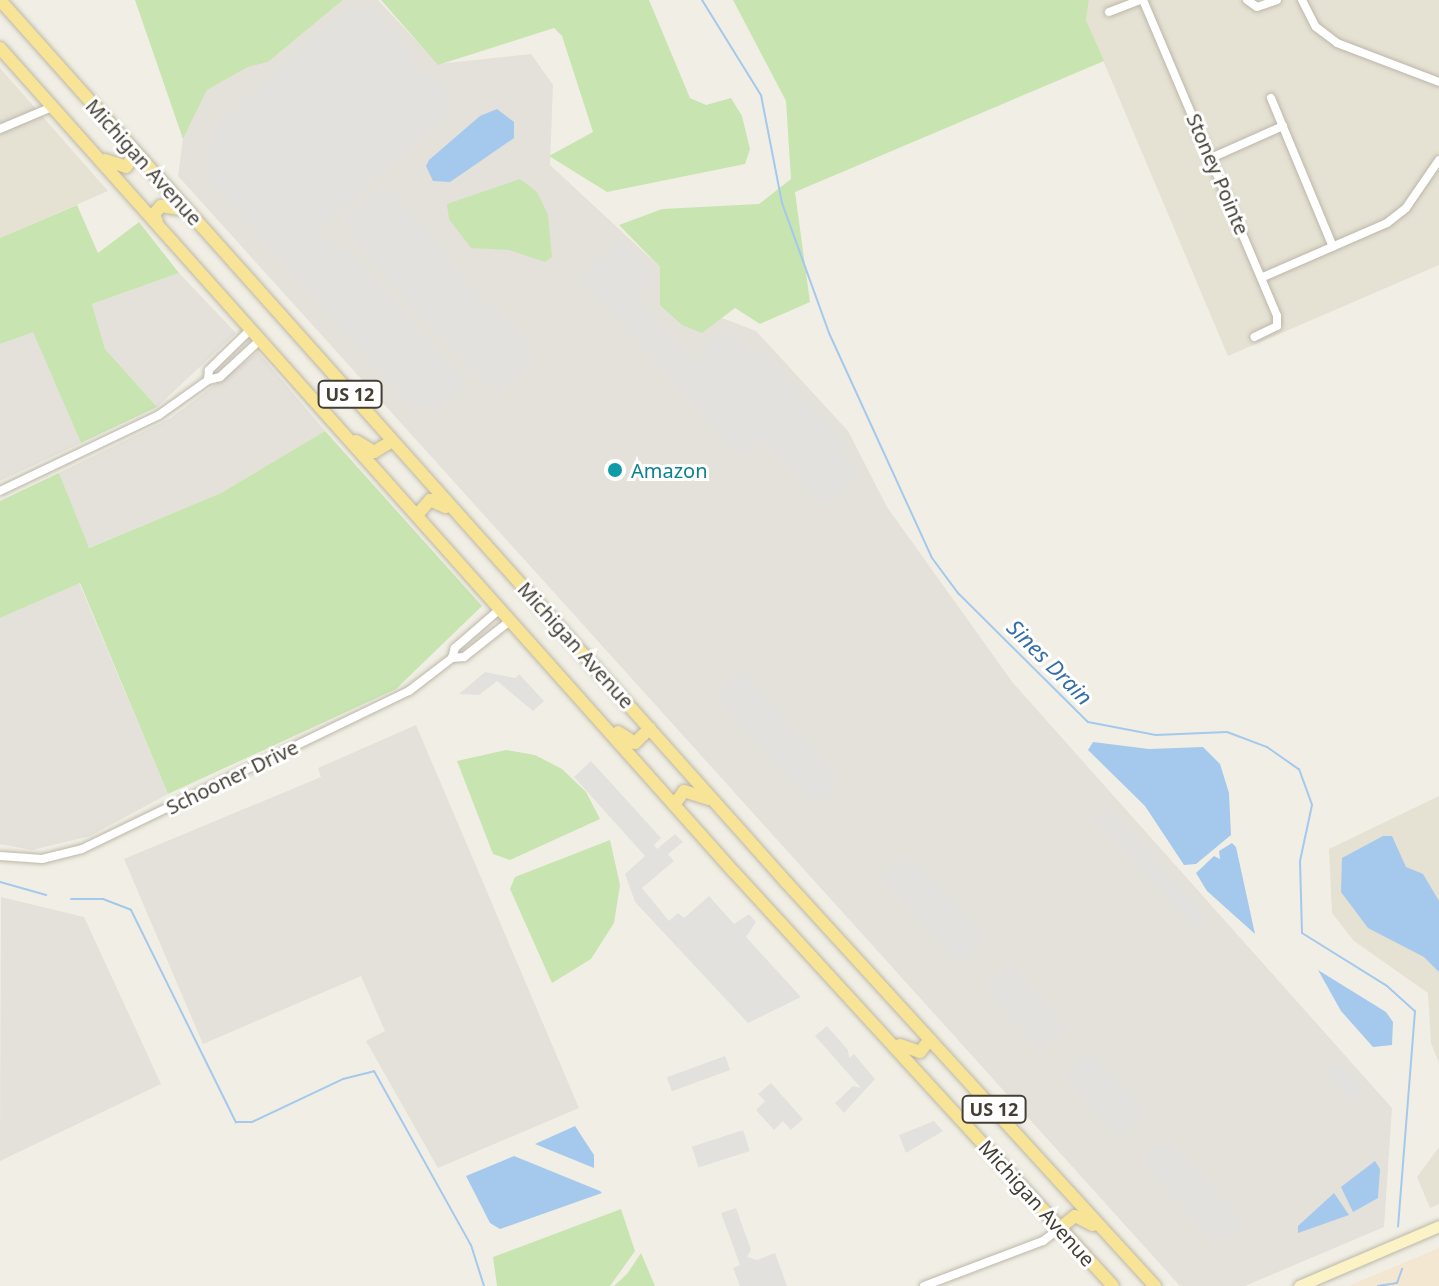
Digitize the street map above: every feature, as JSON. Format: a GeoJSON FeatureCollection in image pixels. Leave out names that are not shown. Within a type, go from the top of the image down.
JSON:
{"type":"FeatureCollection","features":[{"type":"Feature","properties":{"kind":"main road","name":"Michigan Avenue"},"geometry":{"type":"LineString","coordinates":[[0,0],[458,515],[1155,1286]]}},
{"type":"Feature","properties":{"kind":"main road","name":"Michigan Avenue"},"geometry":{"type":"LineString","coordinates":[[0,48],[674,805],[1113,1286]]}},
{"type":"Feature","properties":{"kind":"main road"},"geometry":{"type":"LineString","coordinates":[[86,146],[120,168],[131,164],[136,153]]}},
{"type":"Feature","properties":{"kind":"main road"},"geometry":{"type":"LineString","coordinates":[[157,223],[154,214],[161,206],[188,211]]}},
{"type":"Feature","properties":{"kind":"main road"},"geometry":{"type":"LineString","coordinates":[[338,427],[374,452],[392,441]]}},
{"type":"Feature","properties":{"kind":"main road"},"geometry":{"type":"LineString","coordinates":[[417,515],[430,500],[458,515]]}},
{"type":"Feature","properties":{"kind":"main road"},"geometry":{"type":"LineString","coordinates":[[585,704],[629,742],[641,742],[650,728]]}},
{"type":"Feature","properties":{"kind":"main road"},"geometry":{"type":"LineString","coordinates":[[674,805],[688,791],[716,802]]}},
{"type":"Feature","properties":{"kind":"main road"},"geometry":{"type":"LineString","coordinates":[[878,1029],[909,1053],[920,1052],[930,1039]]}},
{"type":"Feature","properties":{"kind":"main road"},"geometry":{"type":"LineString","coordinates":[[1060,1228],[1075,1216],[1109,1236]]}},
{"type":"Feature","properties":{"kind":"main road"},"geometry":{"type":"LineString","coordinates":[[1299,1286],[1439,1226]]}},
{"type":"Feature","properties":{"kind":"street"},"geometry":{"type":"LineString","coordinates":[[1109,12],[1142,0]]}},
{"type":"Feature","properties":{"kind":"street","name":"Stoney Pointe"},"geometry":{"type":"LineString","coordinates":[[1142,0],[1263,277],[1277,326],[1254,337]]}},
{"type":"Feature","properties":{"kind":"street"},"geometry":{"type":"LineString","coordinates":[[1247,0],[1257,7],[1277,0]]}},
{"type":"Feature","properties":{"kind":"street"},"geometry":{"type":"LineString","coordinates":[[1302,0],[1316,27],[1337,43],[1439,82]]}},
{"type":"Feature","properties":{"kind":"street"},"geometry":{"type":"LineString","coordinates":[[1271,98],[1333,247]]}},
{"type":"Feature","properties":{"kind":"street"},"geometry":{"type":"LineString","coordinates":[[0,129],[52,107]]}},
{"type":"Feature","properties":{"kind":"street"},"geometry":{"type":"LineString","coordinates":[[1211,158],[1283,126]]}},
{"type":"Feature","properties":{"kind":"street"},"geometry":{"type":"LineString","coordinates":[[1263,277],[1399,215],[1439,160]]}},
{"type":"Feature","properties":{"kind":"street"},"geometry":{"type":"LineString","coordinates":[[208,380],[209,370],[251,329]]}},
{"type":"Feature","properties":{"kind":"street"},"geometry":{"type":"LineString","coordinates":[[0,491],[159,415],[208,380],[220,377],[260,340]]}},
{"type":"Feature","properties":{"kind":"street","name":"Schooner Drive"},"geometry":{"type":"LineString","coordinates":[[452,658],[455,648],[500,609]]}},
{"type":"Feature","properties":{"kind":"street","name":"Schooner Drive"},"geometry":{"type":"LineString","coordinates":[[0,856],[42,859],[82,849],[409,691],[452,658],[464,657],[511,620]]}},
{"type":"Feature","properties":{"kind":"street"},"geometry":{"type":"LineString","coordinates":[[924,1286],[1043,1241],[1060,1228]]}},
{"type":"Feature","properties":{"kind":"shaded area"},"geometry":{"type":"Polygon","coordinates":[[[343,0],[378,0],[438,64],[531,54],[553,85],[550,165],[660,267],[701,333],[722,318],[756,331],[848,431],[887,507],[1013,683],[1392,1108],[1384,1227],[1245,1286],[1180,1286],[178,176],[183,139],[207,90],[248,67],[268,62],[343,0]]]}},
{"type":"Feature","properties":{"kind":"shaded area"},"geometry":{"type":"Polygon","coordinates":[[[1089,0],[1439,0],[1439,265],[1228,356],[1086,20],[1089,0]]]}},
{"type":"Feature","properties":{"kind":"shaded area"},"geometry":{"type":"Polygon","coordinates":[[[353,4],[361,11],[370,4],[413,53],[407,59],[420,74],[428,69],[451,96],[445,102],[452,110],[318,229],[336,250],[343,244],[466,383],[431,415],[422,405],[415,411],[245,220],[251,215],[247,209],[240,214],[204,173],[210,167],[204,153],[217,137],[211,130],[353,4]]]}},
{"type":"Feature","properties":{"kind":"shaded area"},"geometry":{"type":"Polygon","coordinates":[[[0,68],[108,191],[0,238],[0,68]]]}},
{"type":"Feature","properties":{"kind":"shaded area"},"geometry":{"type":"Polygon","coordinates":[[[378,188],[384,193],[391,188],[485,304],[490,301],[533,349],[529,353],[535,360],[498,393],[462,361],[458,349],[453,352],[351,236],[355,232],[343,219],[378,188]]]}},
{"type":"Feature","properties":{"kind":"shaded area"},"geometry":{"type":"Polygon","coordinates":[[[623,238],[656,276],[636,298],[693,362],[687,369],[703,359],[698,351],[722,329],[752,354],[759,348],[800,395],[794,400],[798,404],[804,399],[845,445],[839,451],[859,474],[823,506],[763,438],[741,457],[579,276],[623,238]]]}},
{"type":"Feature","properties":{"kind":"shaded area"},"geometry":{"type":"Polygon","coordinates":[[[179,273],[236,333],[157,407],[105,349],[92,304],[179,273]]]}},
{"type":"Feature","properties":{"kind":"shaded area"},"geometry":{"type":"Polygon","coordinates":[[[33,331],[81,443],[0,481],[0,344],[33,331]]]}},
{"type":"Feature","properties":{"kind":"shaded area"},"geometry":{"type":"Polygon","coordinates":[[[258,352],[325,431],[221,493],[88,548],[59,473],[171,418],[258,352]]]}},
{"type":"Feature","properties":{"kind":"shaded area"},"geometry":{"type":"Polygon","coordinates":[[[79,583],[168,794],[90,836],[32,850],[0,844],[0,618],[79,583]]]}},
{"type":"Feature","properties":{"kind":"shaded area"},"geometry":{"type":"Polygon","coordinates":[[[485,672],[515,678],[519,674],[544,701],[533,711],[497,681],[479,695],[459,694],[485,672]]]}},
{"type":"Feature","properties":{"kind":"shaded area"},"geometry":{"type":"Polygon","coordinates":[[[745,675],[789,723],[786,729],[796,731],[840,780],[829,797],[825,794],[814,805],[714,694],[735,676],[745,675]]]}},
{"type":"Feature","properties":{"kind":"shaded area"},"geometry":{"type":"Polygon","coordinates":[[[416,725],[579,1108],[438,1168],[366,1041],[385,1031],[361,976],[203,1044],[124,859],[321,777],[318,768],[416,725]]]}},
{"type":"Feature","properties":{"kind":"shaded area"},"geometry":{"type":"Polygon","coordinates":[[[591,761],[661,838],[654,845],[657,849],[675,834],[683,842],[668,854],[674,861],[642,888],[669,921],[678,913],[684,918],[709,896],[734,924],[749,914],[756,922],[746,937],[801,997],[748,1023],[635,902],[625,874],[645,856],[574,777],[591,761]]]}},
{"type":"Feature","properties":{"kind":"shaded area"},"geometry":{"type":"Polygon","coordinates":[[[1439,796],[1439,1063],[1431,1043],[1428,993],[1354,941],[1332,913],[1329,849],[1439,796]]]}},
{"type":"Feature","properties":{"kind":"shaded area"},"geometry":{"type":"Polygon","coordinates":[[[1106,808],[1208,917],[1196,928],[1094,819],[1106,808]]]}},
{"type":"Feature","properties":{"kind":"shaded area"},"geometry":{"type":"Polygon","coordinates":[[[903,858],[912,859],[987,940],[960,964],[881,877],[903,858]]]}},
{"type":"Feature","properties":{"kind":"shaded area"},"geometry":{"type":"Polygon","coordinates":[[[1,897],[84,917],[161,1084],[0,1161],[1,897]]]}},
{"type":"Feature","properties":{"kind":"shaded area"},"geometry":{"type":"Polygon","coordinates":[[[1010,964],[1067,1027],[1040,1051],[983,988],[1010,964]]]}},
{"type":"Feature","properties":{"kind":"shaded area"},"geometry":{"type":"Polygon","coordinates":[[[827,1026],[848,1050],[849,1058],[854,1054],[875,1079],[844,1113],[835,1103],[853,1086],[861,1088],[815,1036],[827,1026]]]}},
{"type":"Feature","properties":{"kind":"shaded area"},"geometry":{"type":"Polygon","coordinates":[[[1089,1050],[1146,1113],[1119,1137],[1062,1074],[1089,1050]]]}},
{"type":"Feature","properties":{"kind":"shaded area"},"geometry":{"type":"Polygon","coordinates":[[[725,1056],[730,1070],[672,1091],[667,1077],[725,1056]]]}},
{"type":"Feature","properties":{"kind":"shaded area"},"geometry":{"type":"Polygon","coordinates":[[[1336,1060],[1364,1091],[1352,1102],[1324,1071],[1336,1060]]]}},
{"type":"Feature","properties":{"kind":"shaded area"},"geometry":{"type":"Polygon","coordinates":[[[771,1083],[803,1119],[791,1130],[783,1121],[774,1130],[756,1110],[765,1101],[758,1094],[771,1083]]]}},
{"type":"Feature","properties":{"kind":"shaded area"},"geometry":{"type":"Polygon","coordinates":[[[934,1121],[943,1131],[906,1153],[899,1135],[934,1121]]]}},
{"type":"Feature","properties":{"kind":"shaded area"},"geometry":{"type":"Polygon","coordinates":[[[743,1130],[750,1151],[698,1168],[692,1147],[743,1130]]]}},
{"type":"Feature","properties":{"kind":"shaded area"},"geometry":{"type":"Polygon","coordinates":[[[1162,1142],[1172,1143],[1240,1218],[1240,1228],[1229,1238],[1223,1234],[1214,1243],[1141,1161],[1162,1142]]]}},
{"type":"Feature","properties":{"kind":"shaded area"},"geometry":{"type":"Polygon","coordinates":[[[1439,1147],[1439,1204],[1430,1208],[1417,1177],[1439,1147]]]}},
{"type":"Feature","properties":{"kind":"shaded area"},"geometry":{"type":"Polygon","coordinates":[[[736,1208],[751,1250],[747,1257],[757,1260],[775,1253],[787,1286],[740,1286],[733,1268],[740,1265],[721,1213],[736,1208]]]}},
{"type":"Feature","properties":{"kind":"shaded area"},"geometry":{"type":"Polygon","coordinates":[[[1439,1248],[1439,1286],[1348,1286],[1439,1248]]]}},
{"type":"Feature","properties":{"kind":"green space"},"geometry":{"type":"Polygon","coordinates":[[[135,0],[343,0],[268,62],[248,67],[207,90],[183,139],[135,0]]]}},
{"type":"Feature","properties":{"kind":"green space"},"geometry":{"type":"Polygon","coordinates":[[[381,0],[649,0],[690,98],[706,105],[731,98],[742,116],[750,149],[745,164],[607,192],[549,156],[593,132],[562,36],[554,28],[438,65],[381,0]]]}},
{"type":"Feature","properties":{"kind":"green space"},"geometry":{"type":"Polygon","coordinates":[[[733,0],[1089,0],[1086,20],[1104,61],[795,192],[810,302],[760,324],[735,308],[702,333],[682,325],[660,305],[660,267],[619,225],[662,209],[759,204],[791,179],[786,101],[733,0]]]}},
{"type":"Feature","properties":{"kind":"green space"},"geometry":{"type":"Polygon","coordinates":[[[520,179],[537,192],[548,215],[552,257],[545,262],[509,250],[471,248],[449,219],[447,204],[520,179]]]}},
{"type":"Feature","properties":{"kind":"green space"},"geometry":{"type":"Polygon","coordinates":[[[77,205],[98,253],[139,222],[179,273],[92,304],[105,349],[157,407],[81,443],[33,332],[0,344],[0,238],[77,205]]]}},
{"type":"Feature","properties":{"kind":"green space"},"geometry":{"type":"Polygon","coordinates":[[[325,431],[482,606],[396,689],[168,794],[80,583],[0,618],[0,501],[59,473],[89,548],[221,493],[325,431]]]}},
{"type":"Feature","properties":{"kind":"green space"},"geometry":{"type":"Polygon","coordinates":[[[506,750],[535,755],[562,769],[586,792],[600,819],[510,860],[493,854],[457,761],[506,750]]]}},
{"type":"Feature","properties":{"kind":"green space"},"geometry":{"type":"Polygon","coordinates":[[[610,840],[620,885],[614,923],[591,959],[552,983],[510,889],[515,877],[610,840]]]}},
{"type":"Feature","properties":{"kind":"green space"},"geometry":{"type":"Polygon","coordinates":[[[621,1209],[635,1251],[610,1286],[497,1286],[493,1257],[621,1209]]]}},
{"type":"Feature","properties":{"kind":"green space"},"geometry":{"type":"Polygon","coordinates":[[[641,1253],[655,1286],[614,1286],[627,1274],[641,1253]]]}},
{"type":"Feature","properties":{"kind":"water"},"geometry":{"type":"Polygon","coordinates":[[[497,109],[514,122],[514,138],[450,182],[433,181],[426,166],[429,160],[480,116],[497,109]]]}},
{"type":"Feature","properties":{"kind":"water"},"geometry":{"type":"Polygon","coordinates":[[[1093,742],[1149,749],[1203,747],[1220,764],[1229,793],[1231,835],[1196,864],[1184,865],[1145,806],[1088,750],[1093,742]]]}},
{"type":"Feature","properties":{"kind":"water"},"geometry":{"type":"Polygon","coordinates":[[[1383,836],[1392,836],[1406,867],[1423,874],[1439,901],[1439,972],[1424,957],[1368,928],[1341,892],[1342,858],[1383,836]]]}},
{"type":"Feature","properties":{"kind":"water"},"geometry":{"type":"Polygon","coordinates":[[[1232,843],[1236,847],[1255,934],[1207,891],[1196,873],[1214,856],[1220,859],[1219,851],[1232,843]]]}},
{"type":"Feature","properties":{"kind":"water"},"geometry":{"type":"Polygon","coordinates":[[[1318,970],[1386,1012],[1393,1022],[1392,1045],[1373,1047],[1341,1011],[1318,970]]]}},
{"type":"Feature","properties":{"kind":"water"},"geometry":{"type":"Polygon","coordinates":[[[575,1126],[594,1155],[594,1168],[535,1144],[575,1126]]]}},
{"type":"Feature","properties":{"kind":"water"},"geometry":{"type":"Polygon","coordinates":[[[514,1156],[602,1193],[500,1229],[490,1223],[466,1176],[514,1156]]]}},
{"type":"Feature","properties":{"kind":"water"},"geometry":{"type":"Polygon","coordinates":[[[1375,1161],[1380,1169],[1378,1198],[1353,1212],[1341,1187],[1375,1161]]]}},
{"type":"Feature","properties":{"kind":"water"},"geometry":{"type":"Polygon","coordinates":[[[1334,1193],[1349,1215],[1298,1233],[1298,1226],[1334,1193]]]}},
{"type":"Feature","properties":{"kind":"waterway","name":"Sines Drain"},"geometry":{"type":"LineString","coordinates":[[702,0],[761,95],[782,203],[829,333],[932,558],[958,593],[1088,722],[1156,735],[1227,732],[1267,747],[1299,769],[1312,805],[1300,861],[1302,933],[1387,986],[1415,1011],[1398,1226]]}},
{"type":"Feature","properties":{"kind":"waterway"},"geometry":{"type":"LineString","coordinates":[[0,882],[46,895]]}},
{"type":"Feature","properties":{"kind":"waterway"},"geometry":{"type":"LineString","coordinates":[[71,899],[103,899],[131,910],[236,1122],[252,1122],[343,1079],[374,1071],[471,1245],[484,1286]]}},
{"type":"Feature","properties":{"kind":"waterway","name":"Sines Drain"},"geometry":{"type":"LineString","coordinates":[[1378,1286],[1397,1283],[1402,1269]]}},
{"type":"Feature","properties":{"kind":"place","name":"Amazon"},"geometry":{"type":"Point","coordinates":[615,470]}}]}
